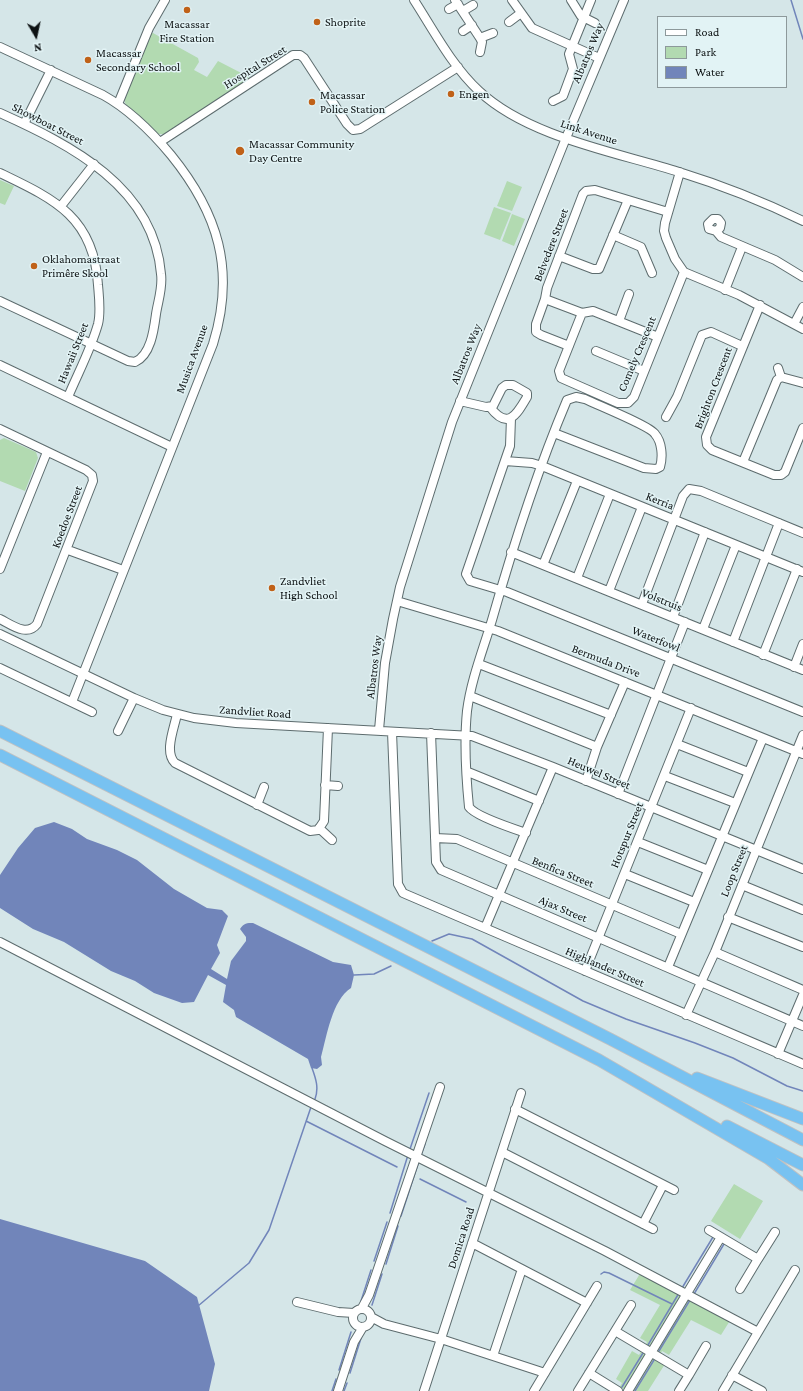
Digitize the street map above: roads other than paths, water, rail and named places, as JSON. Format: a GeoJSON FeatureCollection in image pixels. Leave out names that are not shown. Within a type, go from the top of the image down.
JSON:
{"type":"FeatureCollection","features":[{"type":"Feature","properties":{"kind":"highway"},"geometry":{"type":"LineString","coordinates":[[0,731],[603,1035],[803,1140]]}},
{"type":"Feature","properties":{"kind":"highway"},"geometry":{"type":"LineString","coordinates":[[0,755],[599,1060],[769,1159],[803,1185]]}},
{"type":"Feature","properties":{"kind":"highway"},"geometry":{"type":"LineString","coordinates":[[657,1064],[803,1118]]}},
{"type":"Feature","properties":{"kind":"highway"},"geometry":{"type":"LineString","coordinates":[[616,1071],[803,1165]]}},
{"type":"Feature","properties":{"kind":"street"},"geometry":{"type":"LineString","coordinates":[[118,104],[148,28],[165,0]]}},
{"type":"Feature","properties":{"kind":"street"},"geometry":{"type":"LineString","coordinates":[[512,0],[532,28],[599,58]]}},
{"type":"Feature","properties":{"kind":"street"},"geometry":{"type":"LineString","coordinates":[[571,0],[584,18],[595,23]]}},
{"type":"Feature","properties":{"kind":"street"},"geometry":{"type":"LineString","coordinates":[[553,101],[558,100],[563,96],[572,71],[573,64],[569,56],[591,0]]}},
{"type":"Feature","properties":{"kind":"street","name":"Albatros Way"},"geometry":{"type":"LineString","coordinates":[[379,730],[386,657],[397,601],[435,475],[460,401],[566,138],[624,0]]}},
{"type":"Feature","properties":{"kind":"street","name":"Link Avenue"},"geometry":{"type":"LineString","coordinates":[[418,1],[458,67],[480,92],[502,108],[542,129],[566,138],[680,172],[770,206],[803,221]]}},
{"type":"Feature","properties":{"kind":"street"},"geometry":{"type":"LineString","coordinates":[[449,9],[456,2],[463,11],[482,42],[480,52]]}},
{"type":"Feature","properties":{"kind":"street"},"geometry":{"type":"LineString","coordinates":[[463,11],[473,5]]}},
{"type":"Feature","properties":{"kind":"street"},"geometry":{"type":"LineString","coordinates":[[509,22],[521,13]]}},
{"type":"Feature","properties":{"kind":"street"},"geometry":{"type":"LineString","coordinates":[[463,31],[472,25]]}},
{"type":"Feature","properties":{"kind":"street"},"geometry":{"type":"LineString","coordinates":[[480,38],[493,33]]}},
{"type":"Feature","properties":{"kind":"street","name":"Musica Avenue"},"geometry":{"type":"LineString","coordinates":[[0,47],[51,70],[118,104],[140,121],[160,142],[184,172],[205,205],[216,236],[222,268],[222,296],[216,334],[82,673],[72,702]]}},
{"type":"Feature","properties":{"kind":"street","name":"Hospital Street"},"geometry":{"type":"LineString","coordinates":[[160,142],[288,58],[297,55],[304,58],[349,127],[353,130],[360,129],[458,67]]}},
{"type":"Feature","properties":{"kind":"street"},"geometry":{"type":"LineString","coordinates":[[24,124],[51,70]]}},
{"type":"Feature","properties":{"kind":"street","name":"Showboat Street"},"geometry":{"type":"LineString","coordinates":[[0,113],[69,146],[94,164],[109,176],[143,215],[151,233],[161,270],[162,280],[153,331],[145,354],[135,362],[128,361],[90,343]]}},
{"type":"Feature","properties":{"kind":"street"},"geometry":{"type":"LineString","coordinates":[[60,206],[94,164]]}},
{"type":"Feature","properties":{"kind":"street"},"geometry":{"type":"LineString","coordinates":[[680,172],[664,227],[664,235],[678,265],[684,272],[760,305],[803,329]]}},
{"type":"Feature","properties":{"kind":"street","name":"Hawaii Street"},"geometry":{"type":"LineString","coordinates":[[0,174],[39,193],[60,206],[74,218],[81,228],[96,268],[99,318],[68,397]]}},
{"type":"Feature","properties":{"kind":"street","name":"Belvedere Street"},"geometry":{"type":"LineString","coordinates":[[658,337],[593,311],[582,314],[545,299],[547,288],[559,256],[583,194],[586,191],[595,190],[668,212]]}},
{"type":"Feature","properties":{"kind":"street"},"geometry":{"type":"LineString","coordinates":[[559,256],[593,269],[598,269],[601,266],[628,200]]}},
{"type":"Feature","properties":{"kind":"street"},"geometry":{"type":"LineString","coordinates":[[716,231],[727,241],[775,260],[803,277]]}},
{"type":"Feature","properties":{"kind":"street"},"geometry":{"type":"LineString","coordinates":[[613,236],[641,247],[652,273]]}},
{"type":"Feature","properties":{"kind":"street"},"geometry":{"type":"LineString","coordinates":[[725,290],[742,247]]}},
{"type":"Feature","properties":{"kind":"street","name":"Comely Crescent"},"geometry":{"type":"LineString","coordinates":[[582,314],[559,371],[561,378],[618,403],[624,404],[631,401],[684,272]]}},
{"type":"Feature","properties":{"kind":"street"},"geometry":{"type":"LineString","coordinates":[[619,321],[629,294]]}},
{"type":"Feature","properties":{"kind":"street"},"geometry":{"type":"LineString","coordinates":[[545,299],[536,324],[536,332],[539,335],[568,346]]}},
{"type":"Feature","properties":{"kind":"street"},"geometry":{"type":"LineString","coordinates":[[0,301],[90,343]]}},
{"type":"Feature","properties":{"kind":"street","name":"Brighton Crescent"},"geometry":{"type":"LineString","coordinates":[[760,305],[742,346],[706,440],[710,449],[774,475],[783,474],[786,471],[803,428]]}},
{"type":"Feature","properties":{"kind":"street"},"geometry":{"type":"LineString","coordinates":[[794,324],[803,307]]}},
{"type":"Feature","properties":{"kind":"street"},"geometry":{"type":"LineString","coordinates":[[666,417],[680,398],[700,338],[707,329],[742,346]]}},
{"type":"Feature","properties":{"kind":"street"},"geometry":{"type":"LineString","coordinates":[[596,351],[644,371]]}},
{"type":"Feature","properties":{"kind":"street"},"geometry":{"type":"LineString","coordinates":[[0,365],[172,447]]}},
{"type":"Feature","properties":{"kind":"street"},"geometry":{"type":"LineString","coordinates":[[778,368],[781,377]]}},
{"type":"Feature","properties":{"kind":"street"},"geometry":{"type":"LineString","coordinates":[[743,462],[775,383],[781,377]]}},
{"type":"Feature","properties":{"kind":"street"},"geometry":{"type":"LineString","coordinates":[[781,377],[803,383]]}},
{"type":"Feature","properties":{"kind":"street"},"geometry":{"type":"LineString","coordinates":[[460,401],[490,407],[498,415],[511,418],[515,416],[527,396],[527,393],[513,385],[506,385],[502,388],[495,404],[490,407]]}},
{"type":"Feature","properties":{"kind":"street"},"geometry":{"type":"LineString","coordinates":[[526,833],[471,811],[468,800],[466,735],[470,696],[489,628],[512,552],[542,466],[554,433],[567,400],[570,397],[585,399],[651,430],[659,440],[662,460],[660,467],[656,469],[644,468],[554,433]]}},
{"type":"Feature","properties":{"kind":"street","name":"Waterfowl"},"geometry":{"type":"LineString","coordinates":[[511,418],[512,437],[466,574],[470,581],[501,590],[803,712]]}},
{"type":"Feature","properties":{"kind":"street","name":"Koedoe Street"},"geometry":{"type":"LineString","coordinates":[[0,429],[86,470],[93,478],[93,484],[68,550],[35,627],[24,630],[0,619]]}},
{"type":"Feature","properties":{"kind":"street"},"geometry":{"type":"LineString","coordinates":[[0,569],[46,452]]}},
{"type":"Feature","properties":{"kind":"street","name":"Kerria"},"geometry":{"type":"LineString","coordinates":[[505,461],[532,463],[542,466],[800,570]]}},
{"type":"Feature","properties":{"kind":"street"},"geometry":{"type":"LineString","coordinates":[[543,565],[577,481]]}},
{"type":"Feature","properties":{"kind":"street"},"geometry":{"type":"LineString","coordinates":[[642,604],[683,496],[689,489],[701,491],[803,532]]}},
{"type":"Feature","properties":{"kind":"street"},"geometry":{"type":"LineString","coordinates":[[577,578],[610,494]]}},
{"type":"Feature","properties":{"kind":"street"},"geometry":{"type":"LineString","coordinates":[[609,591],[642,507]]}},
{"type":"Feature","properties":{"kind":"street"},"geometry":{"type":"LineString","coordinates":[[733,642],[779,523]]}},
{"type":"Feature","properties":{"kind":"street"},"geometry":{"type":"LineString","coordinates":[[673,617],[705,532]]}},
{"type":"Feature","properties":{"kind":"street"},"geometry":{"type":"LineString","coordinates":[[703,629],[736,545]]}},
{"type":"Feature","properties":{"kind":"street"},"geometry":{"type":"LineString","coordinates":[[68,550],[123,570]]}},
{"type":"Feature","properties":{"kind":"street","name":"Volstruis"},"geometry":{"type":"LineString","coordinates":[[512,552],[803,670]]}},
{"type":"Feature","properties":{"kind":"street"},"geometry":{"type":"LineString","coordinates":[[763,655],[800,570]]}},
{"type":"Feature","properties":{"kind":"street","name":"Bermuda Drive"},"geometry":{"type":"LineString","coordinates":[[397,601],[489,628],[658,694],[800,753]]}},
{"type":"Feature","properties":{"kind":"street"},"geometry":{"type":"LineString","coordinates":[[618,794],[672,659],[685,622]]}},
{"type":"Feature","properties":{"kind":"street","name":"Zandvliet Road"},"geometry":{"type":"LineString","coordinates":[[0,634],[134,698],[177,714],[222,722],[379,730]]}},
{"type":"Feature","properties":{"kind":"street"},"geometry":{"type":"LineString","coordinates":[[794,667],[803,644]]}},
{"type":"Feature","properties":{"kind":"street"},"geometry":{"type":"LineString","coordinates":[[479,664],[611,715]]}},
{"type":"Feature","properties":{"kind":"street"},"geometry":{"type":"LineString","coordinates":[[0,668],[92,712]]}},
{"type":"Feature","properties":{"kind":"street"},"geometry":{"type":"LineString","coordinates":[[586,781],[598,747],[625,682]]}},
{"type":"Feature","properties":{"kind":"street"},"geometry":{"type":"LineString","coordinates":[[470,696],[598,747]]}},
{"type":"Feature","properties":{"kind":"street"},"geometry":{"type":"LineString","coordinates":[[118,731],[134,698]]}},
{"type":"Feature","properties":{"kind":"street","name":"Hotspur Street"},"geometry":{"type":"LineString","coordinates":[[585,971],[665,776],[691,708]]}},
{"type":"Feature","properties":{"kind":"street"},"geometry":{"type":"LineString","coordinates":[[177,714],[170,748],[170,759],[175,764],[307,830],[314,831],[319,828],[324,821],[328,728]]}},
{"type":"Feature","properties":{"kind":"street","name":"Heuwel Street"},"geometry":{"type":"LineString","coordinates":[[379,730],[392,732],[466,735],[508,749],[803,869]]}},
{"type":"Feature","properties":{"kind":"street","name":"Highlander Street"},"geometry":{"type":"LineString","coordinates":[[392,732],[400,889],[403,893],[803,1064]]}},
{"type":"Feature","properties":{"kind":"street","name":"Ajax Street"},"geometry":{"type":"LineString","coordinates":[[431,733],[437,866],[441,870],[500,894],[803,1026]]}},
{"type":"Feature","properties":{"kind":"street","name":"Loop Street"},"geometry":{"type":"LineString","coordinates":[[686,1014],[715,952],[755,850],[800,753],[803,735]]}},
{"type":"Feature","properties":{"kind":"street"},"geometry":{"type":"LineString","coordinates":[[668,967],[763,738]]}},
{"type":"Feature","properties":{"kind":"street"},"geometry":{"type":"LineString","coordinates":[[677,744],[748,772]]}},
{"type":"Feature","properties":{"kind":"street"},"geometry":{"type":"LineString","coordinates":[[485,928],[553,767]]}},
{"type":"Feature","properties":{"kind":"street"},"geometry":{"type":"LineString","coordinates":[[468,772],[539,800]]}},
{"type":"Feature","properties":{"kind":"street"},"geometry":{"type":"LineString","coordinates":[[665,776],[735,803]]}},
{"type":"Feature","properties":{"kind":"street"},"geometry":{"type":"LineString","coordinates":[[325,785],[338,786]]}},
{"type":"Feature","properties":{"kind":"street"},"geometry":{"type":"LineString","coordinates":[[257,805],[264,786]]}},
{"type":"Feature","properties":{"kind":"street"},"geometry":{"type":"LineString","coordinates":[[319,828],[332,840]]}},
{"type":"Feature","properties":{"kind":"street","name":"Benfica Street"},"geometry":{"type":"LineString","coordinates":[[435,838],[457,839],[512,864],[681,934]]}},
{"type":"Feature","properties":{"kind":"street"},"geometry":{"type":"LineString","coordinates":[[638,842],[708,870]]}},
{"type":"Feature","properties":{"kind":"street"},"geometry":{"type":"LineString","coordinates":[[625,874],[694,902]]}},
{"type":"Feature","properties":{"kind":"street"},"geometry":{"type":"LineString","coordinates":[[742,885],[803,910]]}},
{"type":"Feature","properties":{"kind":"street"},"geometry":{"type":"LineString","coordinates":[[728,917],[803,948]]}},
{"type":"Feature","properties":{"kind":"street"},"geometry":{"type":"LineString","coordinates":[[0,942],[489,1192],[758,1332]]}},
{"type":"Feature","properties":{"kind":"street"},"geometry":{"type":"LineString","coordinates":[[715,952],[803,990]]}},
{"type":"Feature","properties":{"kind":"street"},"geometry":{"type":"LineString","coordinates":[[778,1054],[803,995]]}},
{"type":"Feature","properties":{"kind":"street"},"geometry":{"type":"LineString","coordinates":[[338,1391],[440,1087]]}},
{"type":"Feature","properties":{"kind":"street","name":"Domica Road"},"geometry":{"type":"LineString","coordinates":[[424,1391],[521,1093]]}},
{"type":"Feature","properties":{"kind":"street"},"geometry":{"type":"LineString","coordinates":[[515,1109],[674,1190]]}},
{"type":"Feature","properties":{"kind":"street"},"geometry":{"type":"LineString","coordinates":[[502,1152],[653,1229]]}},
{"type":"Feature","properties":{"kind":"street"},"geometry":{"type":"LineString","coordinates":[[643,1224],[663,1185]]}},
{"type":"Feature","properties":{"kind":"street"},"geometry":{"type":"LineString","coordinates":[[709,1230],[758,1259]]}},
{"type":"Feature","properties":{"kind":"street"},"geometry":{"type":"LineString","coordinates":[[740,1289],[775,1232]]}},
{"type":"Feature","properties":{"kind":"street"},"geometry":{"type":"LineString","coordinates":[[628,1391],[721,1237]]}},
{"type":"Feature","properties":{"kind":"street"},"geometry":{"type":"LineString","coordinates":[[472,1243],[587,1303]]}},
{"type":"Feature","properties":{"kind":"street"},"geometry":{"type":"LineString","coordinates":[[493,1356],[522,1269]]}},
{"type":"Feature","properties":{"kind":"street"},"geometry":{"type":"LineString","coordinates":[[723,1391],[795,1270]]}},
{"type":"Feature","properties":{"kind":"street"},"geometry":{"type":"LineString","coordinates":[[534,1391],[597,1286]]}},
{"type":"Feature","properties":{"kind":"street"},"geometry":{"type":"LineString","coordinates":[[297,1302],[441,1339],[545,1373]]}},
{"type":"Feature","properties":{"kind":"street"},"geometry":{"type":"LineString","coordinates":[[578,1391],[631,1305]]}},
{"type":"Feature","properties":{"kind":"street"},"geometry":{"type":"LineString","coordinates":[[615,1331],[689,1375]]}},
{"type":"Feature","properties":{"kind":"street"},"geometry":{"type":"LineString","coordinates":[[679,1391],[706,1346]]}},
{"type":"Feature","properties":{"kind":"street"},"geometry":{"type":"LineString","coordinates":[[589,1373],[618,1391]]}},
{"type":"Feature","properties":{"kind":"street"},"geometry":{"type":"LineString","coordinates":[[732,1375],[762,1391]]}},
{"type":"Feature","properties":{"kind":"water"},"geometry":{"type":"Polygon","coordinates":[[[54,822],[72,829],[87,839],[117,850],[137,860],[174,889],[207,908],[222,910],[228,916],[217,945],[220,953],[211,969],[227,979],[231,961],[246,941],[246,937],[240,929],[244,924],[249,923],[253,923],[333,962],[351,965],[354,975],[351,988],[339,1001],[331,1019],[321,1057],[322,1065],[317,1069],[311,1068],[308,1059],[236,1017],[234,1010],[223,1002],[226,985],[208,975],[194,1002],[182,1003],[154,993],[135,981],[111,971],[64,942],[33,929],[0,908],[0,875],[18,848],[35,828],[54,822]]]}},
{"type":"Feature","properties":{"kind":"water"},"geometry":{"type":"Polygon","coordinates":[[[0,1219],[145,1261],[197,1297],[215,1364],[209,1391],[0,1391],[0,1219]]]}},
{"type":"Feature","properties":{"kind":"waterway"},"geometry":{"type":"LineString","coordinates":[[791,0],[803,39]]}},
{"type":"Feature","properties":{"kind":"waterway"},"geometry":{"type":"LineString","coordinates":[[432,941],[449,934],[472,939],[583,1001],[626,1019],[733,1058],[787,1086],[803,1091]]}},
{"type":"Feature","properties":{"kind":"waterway"},"geometry":{"type":"LineString","coordinates":[[354,975],[374,974],[391,966]]}},
{"type":"Feature","properties":{"kind":"waterway"},"geometry":{"type":"LineString","coordinates":[[312,1068],[315,1076],[317,1091],[315,1099]]}},
{"type":"Feature","properties":{"kind":"waterway"},"geometry":{"type":"LineString","coordinates":[[410,1149],[429,1093]]}},
{"type":"Feature","properties":{"kind":"waterway"},"geometry":{"type":"LineString","coordinates":[[198,1306],[249,1263],[269,1230],[311,1107]]}},
{"type":"Feature","properties":{"kind":"waterway"},"geometry":{"type":"LineString","coordinates":[[306,1121],[397,1167]]}},
{"type":"Feature","properties":{"kind":"waterway"},"geometry":{"type":"LineString","coordinates":[[421,1155],[425,1144]]}},
{"type":"Feature","properties":{"kind":"waterway"},"geometry":{"type":"LineString","coordinates":[[390,1213],[408,1155]]}},
{"type":"Feature","properties":{"kind":"waterway"},"geometry":{"type":"LineString","coordinates":[[401,1216],[419,1161]]}},
{"type":"Feature","properties":{"kind":"waterway"},"geometry":{"type":"LineString","coordinates":[[420,1179],[466,1202]]}},
{"type":"Feature","properties":{"kind":"waterway"},"geometry":{"type":"LineString","coordinates":[[374,1261],[387,1222]]}},
{"type":"Feature","properties":{"kind":"waterway"},"geometry":{"type":"LineString","coordinates":[[386,1264],[398,1226]]}},
{"type":"Feature","properties":{"kind":"waterway"},"geometry":{"type":"LineString","coordinates":[[682,1288],[713,1237]]}},
{"type":"Feature","properties":{"kind":"waterway"},"geometry":{"type":"LineString","coordinates":[[694,1294],[724,1244]]}},
{"type":"Feature","properties":{"kind":"waterway"},"geometry":{"type":"LineString","coordinates":[[361,1301],[371,1270]]}},
{"type":"Feature","properties":{"kind":"waterway"},"geometry":{"type":"LineString","coordinates":[[601,1274],[604,1272],[609,1273],[672,1304]]}},
{"type":"Feature","properties":{"kind":"waterway"},"geometry":{"type":"LineString","coordinates":[[372,1305],[382,1274]]}},
{"type":"Feature","properties":{"kind":"waterway"},"geometry":{"type":"LineString","coordinates":[[648,1345],[679,1293]]}},
{"type":"Feature","properties":{"kind":"waterway"},"geometry":{"type":"LineString","coordinates":[[659,1351],[690,1300]]}},
{"type":"Feature","properties":{"kind":"waterway"},"geometry":{"type":"LineString","coordinates":[[339,1370],[351,1332]]}},
{"type":"Feature","properties":{"kind":"waterway"},"geometry":{"type":"LineString","coordinates":[[350,1373],[362,1335]]}},
{"type":"Feature","properties":{"kind":"waterway"},"geometry":{"type":"LineString","coordinates":[[622,1387],[643,1353]]}},
{"type":"Feature","properties":{"kind":"waterway"},"geometry":{"type":"LineString","coordinates":[[635,1391],[654,1360]]}},
{"type":"Feature","properties":{"kind":"waterway"},"geometry":{"type":"LineString","coordinates":[[332,1391],[336,1379]]}},
{"type":"Feature","properties":{"kind":"waterway"},"geometry":{"type":"LineString","coordinates":[[344,1391],[347,1383]]}},
{"type":"Feature","properties":{"kind":"place","name":"Macassar Fire Station"},"geometry":{"type":"Point","coordinates":[187,10]}},
{"type":"Feature","properties":{"kind":"place","name":"Shoprite"},"geometry":{"type":"Point","coordinates":[317,22]}},
{"type":"Feature","properties":{"kind":"place","name":"Macassar Secondary School"},"geometry":{"type":"Point","coordinates":[88,60]}},
{"type":"Feature","properties":{"kind":"place","name":"Engen"},"geometry":{"type":"Point","coordinates":[451,94]}},
{"type":"Feature","properties":{"kind":"place","name":"Macassar Police Station"},"geometry":{"type":"Point","coordinates":[312,102]}},
{"type":"Feature","properties":{"kind":"place","name":"Macassar Community Day Centre"},"geometry":{"type":"Point","coordinates":[240,151]}},
{"type":"Feature","properties":{"kind":"place","name":"Oklahomastraat Primêre Skool"},"geometry":{"type":"Point","coordinates":[34,266]}},
{"type":"Feature","properties":{"kind":"place","name":"Zandvliet High School"},"geometry":{"type":"Point","coordinates":[272,588]}}]}
